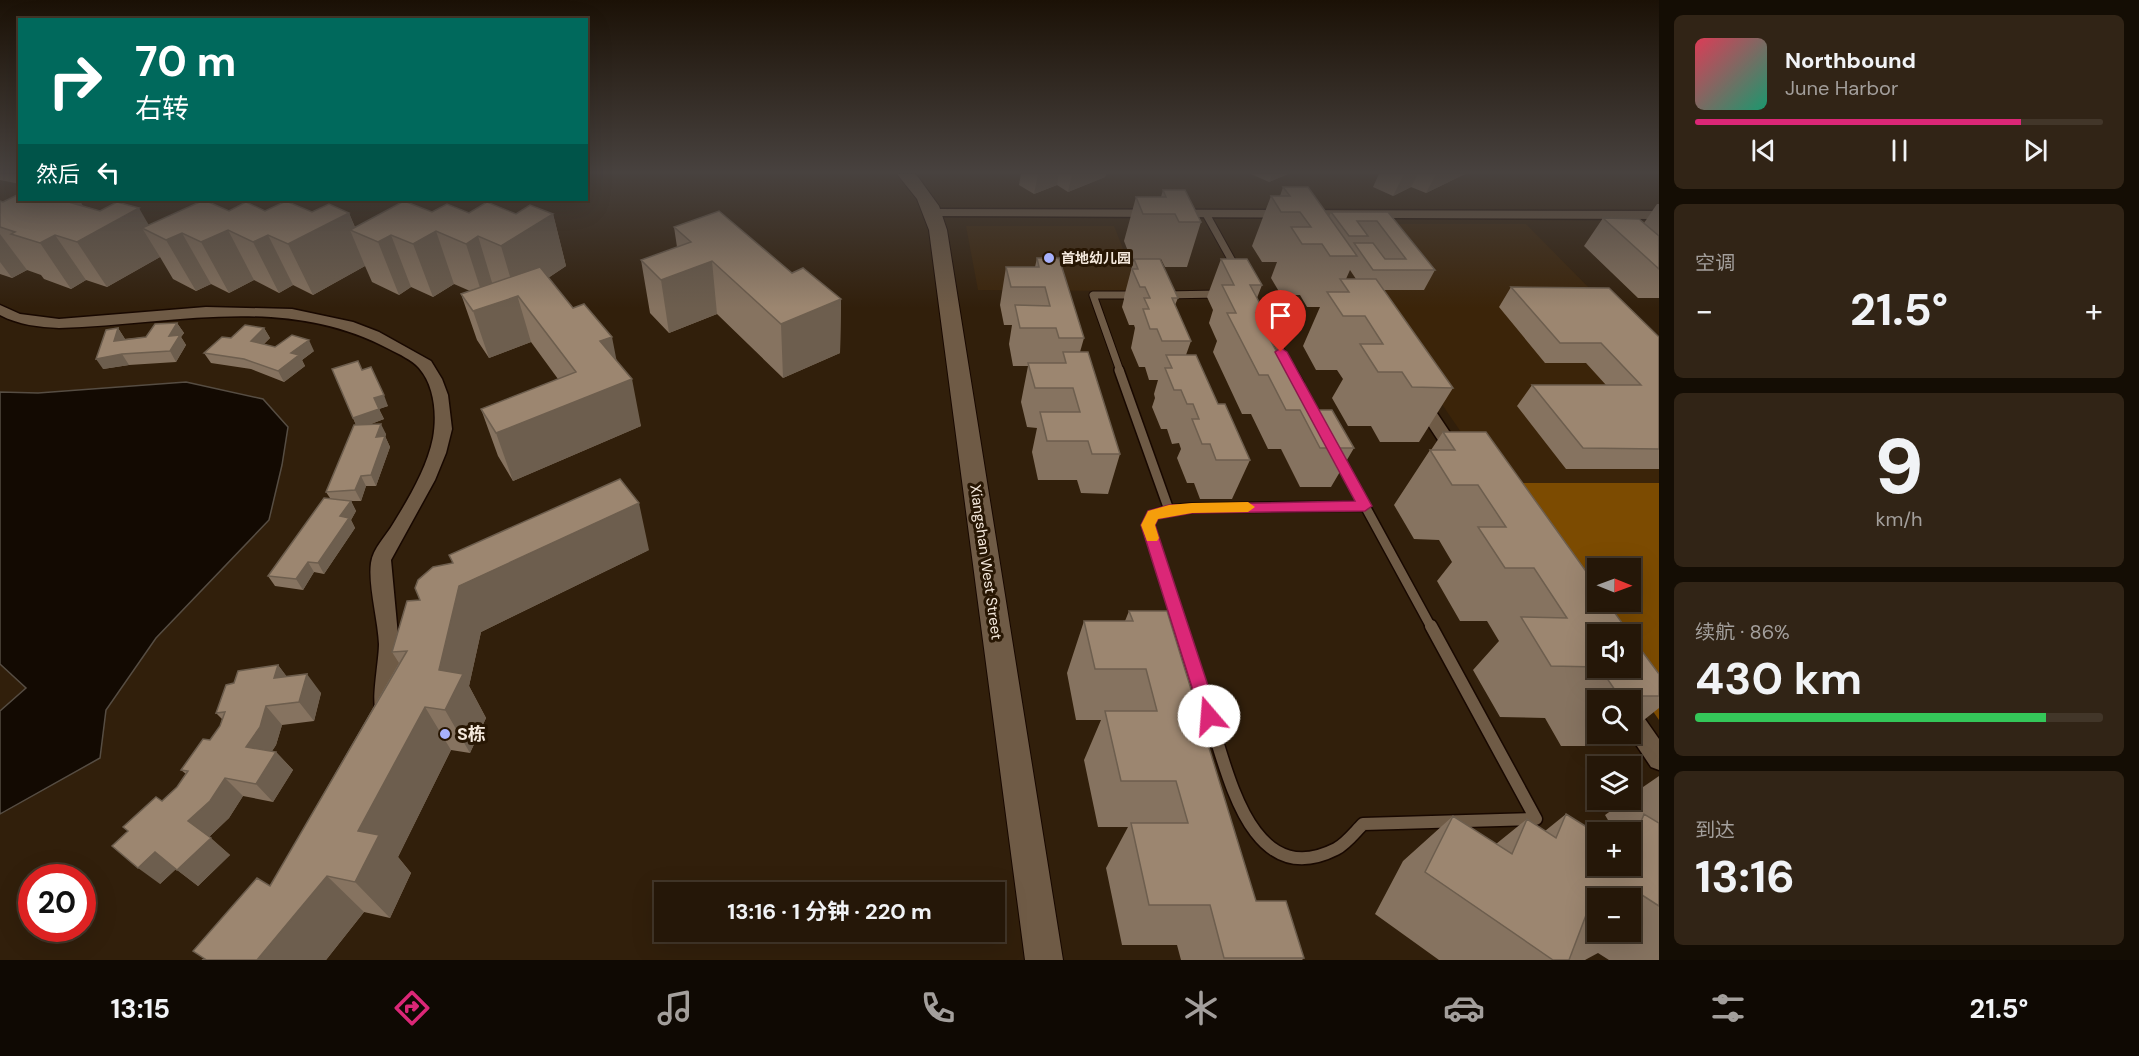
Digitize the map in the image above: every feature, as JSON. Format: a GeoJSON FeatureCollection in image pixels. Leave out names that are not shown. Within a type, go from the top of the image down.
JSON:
{"type":"FeatureCollection","features":[{"type":"Feature","properties":{"kind":"street","name":"Xiangshan West Street"},"geometry":{"type":"LineString","coordinates":[[935,219],[1044,960]]}},
{"type":"Feature","properties":{"kind":"street"},"geometry":{"type":"LineString","coordinates":[[1299,219],[1309,234]]}},
{"type":"Feature","properties":{"kind":"street"},"geometry":{"type":"LineString","coordinates":[[0,309],[9,317],[31,323],[68,323],[244,310],[297,314],[345,323],[384,339],[424,364],[437,384],[442,406],[443,430],[432,467],[381,561],[389,633],[389,684],[378,727]]}},
{"type":"Feature","properties":{"kind":"street"},"geometry":{"type":"LineString","coordinates":[[1408,382],[1467,470]]}},
{"type":"Feature","properties":{"kind":"street"},"geometry":{"type":"LineString","coordinates":[[1641,733],[1659,759]]}},
{"type":"Feature","properties":{"kind":"lane"},"geometry":{"type":"LineString","coordinates":[[1209,219],[1239,274]]}},
{"type":"Feature","properties":{"kind":"lane"},"geometry":{"type":"LineString","coordinates":[[1160,295],[1227,294]]}},
{"type":"Feature","properties":{"kind":"lane"},"geometry":{"type":"LineString","coordinates":[[1250,294],[1305,395]]}},
{"type":"Feature","properties":{"kind":"lane"},"geometry":{"type":"LineString","coordinates":[[1149,295],[1093,295],[1169,510]]}},
{"type":"Feature","properties":{"kind":"lane"},"geometry":{"type":"LineString","coordinates":[[1332,446],[1365,506],[1536,819],[1363,824],[1338,848],[1314,857],[1287,856],[1263,842],[1236,801],[1148,525],[1153,515],[1169,510],[1365,506]]}},
{"type":"Feature","properties":{"kind":"shaded area"},"geometry":{"type":"Polygon","coordinates":[[[1318,224],[1526,224],[1659,359],[1659,483],[1496,483],[1318,224]]]}},
{"type":"Feature","properties":{"kind":"shaded area","name":"首地幼儿园"},"geometry":{"type":"Polygon","coordinates":[[[966,226],[1114,226],[1140,291],[978,290],[966,226]]]}},
{"type":"Feature","properties":{"kind":"shaded area"},"geometry":{"type":"Polygon","coordinates":[[[186,382],[263,399],[288,427],[269,520],[156,638],[106,710],[100,758],[0,814],[0,711],[26,688],[0,664],[0,392],[38,393],[186,382]]]}},
{"type":"Feature","properties":{"kind":"shaded area"},"geometry":{"type":"Polygon","coordinates":[[[1496,483],[1659,483],[1659,720],[1641,694],[1641,690],[1638,690],[1630,678],[1641,678],[1641,624],[1593,624],[1496,483]]]}},
{"type":"Feature","properties":{"kind":"building"},"geometry":{"type":"Polygon","coordinates":[[[0,219],[119,219],[77,242],[55,235],[40,243],[11,234],[15,232],[0,227],[0,219]]]}},
{"type":"Feature","properties":{"kind":"building"},"geometry":{"type":"Polygon","coordinates":[[[162,219],[338,219],[288,244],[268,235],[253,242],[228,230],[201,242],[182,233],[166,240],[142,228],[162,219]]]}},
{"type":"Feature","properties":{"kind":"building"},"geometry":{"type":"Polygon","coordinates":[[[371,219],[545,219],[501,246],[478,236],[466,244],[436,231],[413,244],[391,235],[378,242],[350,230],[371,219]]]}},
{"type":"Feature","properties":{"kind":"building"},"geometry":{"type":"Polygon","coordinates":[[[697,219],[728,219],[792,273],[803,268],[841,299],[781,324],[712,261],[661,280],[641,260],[691,242],[674,227],[697,219]]]}},
{"type":"Feature","properties":{"kind":"building"},"geometry":{"type":"Polygon","coordinates":[[[1177,219],[1199,219],[1201,222],[1179,222],[1177,219]]]}},
{"type":"Feature","properties":{"kind":"building"},"geometry":{"type":"Polygon","coordinates":[[[1305,219],[1331,219],[1357,256],[1330,256],[1322,244],[1302,244],[1291,227],[1311,227],[1305,219]]]}},
{"type":"Feature","properties":{"kind":"building"},"geometry":{"type":"Polygon","coordinates":[[[1336,219],[1394,219],[1435,270],[1373,270],[1354,243],[1373,243],[1385,259],[1406,259],[1377,221],[1357,221],[1368,236],[1349,236],[1336,219]]]}},
{"type":"Feature","properties":{"kind":"building"},"geometry":{"type":"Polygon","coordinates":[[[1604,219],[1639,219],[1659,236],[1659,269],[1604,219]]]}},
{"type":"Feature","properties":{"kind":"building"},"geometry":{"type":"Polygon","coordinates":[[[1037,258],[1059,258],[1084,338],[1059,338],[1056,328],[1020,328],[1015,305],[1050,306],[1045,287],[1011,287],[1006,267],[1039,267],[1037,258]]]}},
{"type":"Feature","properties":{"kind":"building"},"geometry":{"type":"Polygon","coordinates":[[[1134,259],[1160,259],[1178,298],[1172,298],[1191,341],[1162,341],[1157,329],[1150,329],[1143,309],[1149,309],[1144,298],[1150,298],[1145,287],[1140,287],[1132,269],[1138,269],[1134,259]]]}},
{"type":"Feature","properties":{"kind":"building"},"geometry":{"type":"Polygon","coordinates":[[[1221,259],[1247,259],[1262,285],[1250,285],[1265,313],[1256,313],[1289,375],[1299,375],[1318,410],[1332,410],[1354,448],[1320,448],[1300,410],[1286,410],[1268,375],[1259,375],[1227,313],[1236,313],[1222,285],[1234,285],[1221,259]]]}},
{"type":"Feature","properties":{"kind":"building"},"geometry":{"type":"Polygon","coordinates":[[[540,267],[573,308],[584,304],[612,337],[600,341],[632,379],[496,433],[481,409],[576,372],[518,296],[473,311],[461,294],[540,267]]]}},
{"type":"Feature","properties":{"kind":"building"},"geometry":{"type":"Polygon","coordinates":[[[1340,279],[1376,279],[1453,388],[1412,387],[1402,372],[1378,372],[1360,344],[1383,344],[1365,316],[1343,316],[1327,292],[1349,292],[1340,279]]]}},
{"type":"Feature","properties":{"kind":"building"},"geometry":{"type":"Polygon","coordinates":[[[1511,287],[1609,288],[1659,337],[1659,449],[1583,448],[1532,385],[1641,385],[1601,343],[1560,343],[1511,287]]]}},
{"type":"Feature","properties":{"kind":"building"},"geometry":{"type":"Polygon","coordinates":[[[177,323],[169,336],[180,335],[170,351],[122,354],[96,359],[106,330],[118,328],[114,341],[146,337],[155,324],[177,323]]]}},
{"type":"Feature","properties":{"kind":"building"},"geometry":{"type":"Polygon","coordinates":[[[245,325],[264,328],[251,341],[275,347],[292,335],[309,340],[291,353],[299,355],[278,371],[244,359],[204,353],[222,337],[231,338],[245,325]]]}},
{"type":"Feature","properties":{"kind":"building"},"geometry":{"type":"Polygon","coordinates":[[[1063,352],[1088,352],[1120,454],[1092,454],[1088,441],[1047,441],[1040,412],[1080,412],[1073,388],[1035,388],[1028,363],[1066,363],[1063,352]]]}},
{"type":"Feature","properties":{"kind":"building"},"geometry":{"type":"Polygon","coordinates":[[[1166,355],[1196,355],[1218,404],[1225,404],[1250,460],[1216,460],[1210,444],[1202,444],[1192,419],[1199,419],[1193,404],[1187,404],[1181,390],[1174,390],[1165,368],[1172,368],[1166,355]]]}},
{"type":"Feature","properties":{"kind":"building"},"geometry":{"type":"Polygon","coordinates":[[[358,361],[362,370],[371,367],[384,395],[374,398],[379,409],[353,418],[332,369],[358,361]]]}},
{"type":"Feature","properties":{"kind":"building"},"geometry":{"type":"Polygon","coordinates":[[[381,424],[376,437],[385,436],[371,475],[361,476],[355,490],[326,492],[354,425],[381,424]]]}},
{"type":"Feature","properties":{"kind":"building"},"geometry":{"type":"Polygon","coordinates":[[[1443,432],[1486,432],[1587,573],[1587,612],[1614,612],[1623,624],[1587,624],[1587,667],[1551,666],[1521,617],[1567,618],[1534,568],[1505,568],[1478,527],[1506,527],[1478,485],[1452,485],[1430,450],[1455,450],[1443,432]]]}},
{"type":"Feature","properties":{"kind":"building"},"geometry":{"type":"Polygon","coordinates":[[[620,479],[639,503],[459,586],[439,670],[463,674],[445,710],[425,707],[358,831],[379,835],[355,882],[327,876],[257,960],[202,960],[205,959],[193,951],[257,878],[270,886],[407,651],[392,652],[407,601],[420,600],[415,588],[418,580],[433,567],[453,563],[449,555],[620,479]]]}},
{"type":"Feature","properties":{"kind":"building"},"geometry":{"type":"Polygon","coordinates":[[[324,498],[351,501],[340,516],[349,518],[318,563],[308,562],[296,579],[268,576],[324,498]]]}},
{"type":"Feature","properties":{"kind":"building"},"geometry":{"type":"Polygon","coordinates":[[[1129,611],[1167,611],[1256,901],[1286,901],[1304,958],[1224,958],[1210,905],[1149,905],[1131,823],[1188,823],[1176,781],[1121,781],[1105,711],[1157,711],[1146,669],[1095,669],[1084,621],[1133,621],[1129,611]]]}},
{"type":"Feature","properties":{"kind":"building"},"geometry":{"type":"Polygon","coordinates":[[[1641,650],[1659,674],[1659,696],[1641,696],[1641,690],[1615,690],[1607,678],[1641,678],[1641,650]]]}},
{"type":"Feature","properties":{"kind":"building"},"geometry":{"type":"Polygon","coordinates":[[[278,665],[274,678],[307,674],[299,702],[266,706],[260,727],[246,747],[276,752],[256,784],[225,778],[210,801],[188,821],[211,838],[177,870],[155,852],[138,868],[112,846],[128,831],[123,827],[156,797],[162,801],[177,787],[188,771],[181,770],[203,739],[210,740],[220,726],[225,712],[216,713],[226,685],[234,683],[238,671],[278,665]]]}},
{"type":"Feature","properties":{"kind":"building"},"geometry":{"type":"Polygon","coordinates":[[[1566,814],[1587,827],[1587,876],[1641,876],[1641,822],[1644,814],[1659,823],[1659,906],[1642,895],[1641,898],[1641,888],[1587,888],[1587,913],[1569,960],[1553,960],[1425,872],[1453,816],[1512,854],[1527,819],[1556,838],[1566,814]]]}},
{"type":"Feature","properties":{"kind":"slow traffic"},"geometry":{"type":"LineString","coordinates":[[1152,538],[1148,525],[1153,515],[1169,510],[1192,508],[1248,507]]}},
{"type":"Feature","properties":{"kind":"place","name":"首地幼儿园"},"geometry":{"type":"Point","coordinates":[1049,258]}},
{"type":"Feature","properties":{"kind":"place","name":"S栋"},"geometry":{"type":"Point","coordinates":[445,734]}},
{"type":"Feature","properties":{"kind":"route"},"geometry":{"type":"LineString","coordinates":[[1209,716],[1148,525],[1153,515],[1169,510],[1192,508],[1365,506],[1281,352]]}}]}
